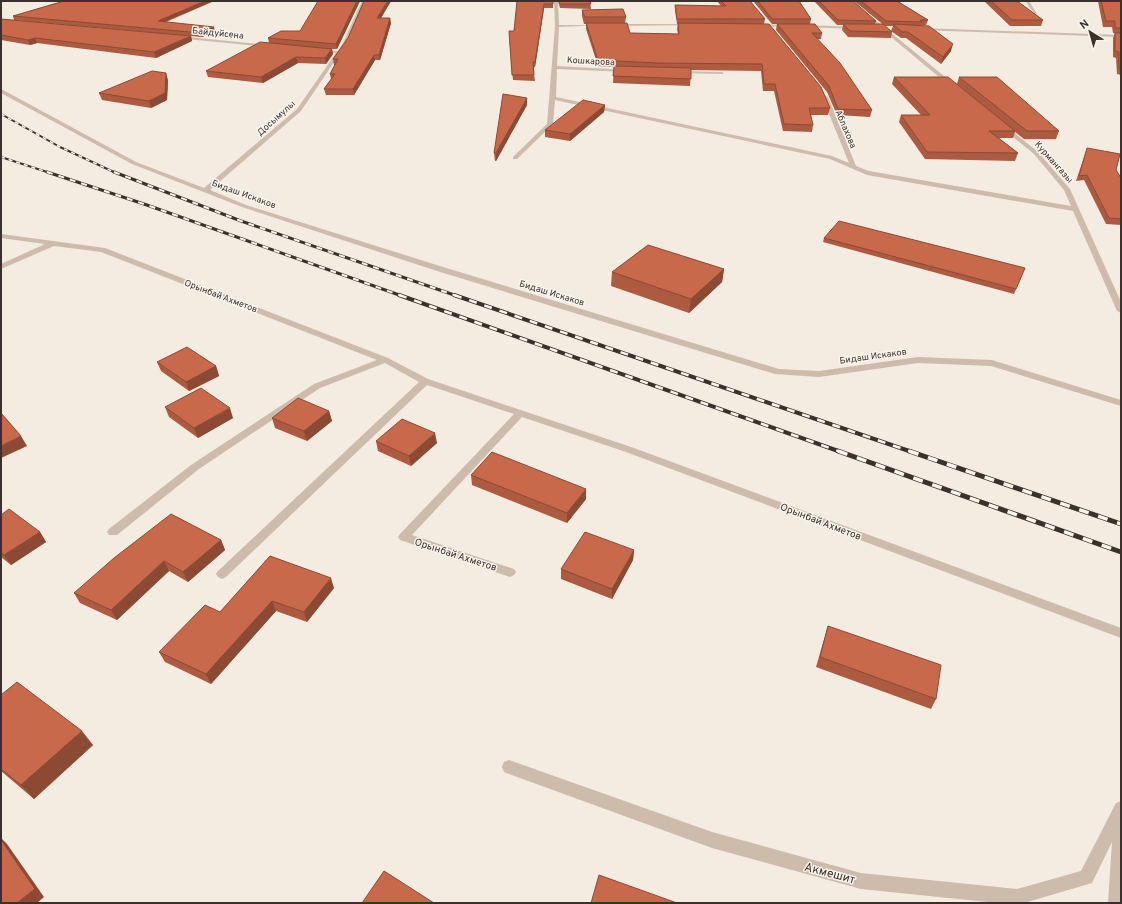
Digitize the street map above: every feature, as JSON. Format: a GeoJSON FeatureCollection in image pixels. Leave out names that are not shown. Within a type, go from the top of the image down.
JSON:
{"type":"FeatureCollection","features":[{"type":"Feature","properties":{"kind":"street","name":"Досымулы"},"geometry":{"type":"LineString","coordinates":[[205,191],[299,110],[338,52],[364,1]]}},
{"type":"Feature","properties":{"kind":"street","name":"Кошкарова"},"geometry":{"type":"LineString","coordinates":[[515,158],[550,124],[557,26],[556,1]]}},
{"type":"Feature","properties":{"kind":"street"},"geometry":{"type":"LineString","coordinates":[[850,1],[957,88]]}},
{"type":"Feature","properties":{"kind":"street"},"geometry":{"type":"LineString","coordinates":[[1027,1],[1036,13]]}},
{"type":"Feature","properties":{"kind":"street"},"geometry":{"type":"LineString","coordinates":[[765,19],[775,32]]}},
{"type":"Feature","properties":{"kind":"street"},"geometry":{"type":"LineString","coordinates":[[557,26],[605,25]]}},
{"type":"Feature","properties":{"kind":"street"},"geometry":{"type":"LineString","coordinates":[[613,25],[701,25]]}},
{"type":"Feature","properties":{"kind":"street"},"geometry":{"type":"LineString","coordinates":[[748,25],[793,26]]}},
{"type":"Feature","properties":{"kind":"street"},"geometry":{"type":"LineString","coordinates":[[800,26],[860,28]]}},
{"type":"Feature","properties":{"kind":"street"},"geometry":{"type":"LineString","coordinates":[[875,28],[891,28]]}},
{"type":"Feature","properties":{"kind":"street"},"geometry":{"type":"LineString","coordinates":[[914,29],[1121,36]]}},
{"type":"Feature","properties":{"kind":"street","name":"Байдуйсена"},"geometry":{"type":"LineString","coordinates":[[170,36],[276,46]]}},
{"type":"Feature","properties":{"kind":"street"},"geometry":{"type":"LineString","coordinates":[[315,50],[338,52]]}},
{"type":"Feature","properties":{"kind":"street","name":"Кошкарова"},"geometry":{"type":"LineString","coordinates":[[555,67],[634,71]]}},
{"type":"Feature","properties":{"kind":"street"},"geometry":{"type":"LineString","coordinates":[[670,72],[722,73]]}},
{"type":"Feature","properties":{"kind":"street","name":"Бидаш Искаков"},"geometry":{"type":"LineString","coordinates":[[1,92],[134,163],[244,206],[440,269],[778,372],[819,374],[918,360],[992,363],[1121,403]]}},
{"type":"Feature","properties":{"kind":"street","name":"Аблахова"},"geometry":{"type":"LineString","coordinates":[[823,93],[854,168]]}},
{"type":"Feature","properties":{"kind":"street"},"geometry":{"type":"LineString","coordinates":[[553,98],[832,158],[867,173],[1075,209]]}},
{"type":"Feature","properties":{"kind":"street","name":"Курмангазы"},"geometry":{"type":"LineString","coordinates":[[1000,123],[1036,153],[1067,189],[1121,311]]}},
{"type":"Feature","properties":{"kind":"street","name":"Орынбай Ахметов"},"geometry":{"type":"LineString","coordinates":[[1,236],[102,250],[385,360],[425,381],[630,450],[1121,633]]}},
{"type":"Feature","properties":{"kind":"street"},"geometry":{"type":"LineString","coordinates":[[1,267],[54,243]]}},
{"type":"Feature","properties":{"kind":"street"},"geometry":{"type":"LineString","coordinates":[[114,532],[195,467],[317,386],[385,360]]}},
{"type":"Feature","properties":{"kind":"street"},"geometry":{"type":"LineString","coordinates":[[222,574],[425,381]]}},
{"type":"Feature","properties":{"kind":"street","name":"Орынбай Ахметов"},"geometry":{"type":"LineString","coordinates":[[510,572],[404,537],[520,413]]}},
{"type":"Feature","properties":{"kind":"street","name":"Акмешит"},"geometry":{"type":"LineString","coordinates":[[509,767],[712,840],[861,881],[1017,897],[1086,876],[1121,808]]}},
{"type":"Feature","properties":{"kind":"street"},"geometry":{"type":"LineString","coordinates":[[1116,903],[1121,817]]}},
{"type":"Feature","properties":{"kind":"building"},"geometry":{"type":"Polygon","coordinates":[[[64,1],[205,1],[158,21],[214,27],[201,33],[13,16],[64,1]]]}},
{"type":"Feature","properties":{"kind":"building"},"geometry":{"type":"Polygon","coordinates":[[[318,1],[357,1],[336,44],[268,38],[281,31],[300,31],[318,1]]]}},
{"type":"Feature","properties":{"kind":"building"},"geometry":{"type":"Polygon","coordinates":[[[364,1],[388,1],[377,18],[390,18],[379,55],[374,55],[353,89],[324,89],[335,74],[330,74],[338,59],[333,59],[348,38],[364,1]]]}},
{"type":"Feature","properties":{"kind":"building"},"geometry":{"type":"Polygon","coordinates":[[[517,1],[553,1],[553,4],[544,4],[535,62],[533,62],[534,75],[512,75],[509,31],[514,31],[517,1]]]}},
{"type":"Feature","properties":{"kind":"building"},"geometry":{"type":"Polygon","coordinates":[[[559,1],[590,1],[591,4],[560,4],[559,1]]]}},
{"type":"Feature","properties":{"kind":"building"},"geometry":{"type":"Polygon","coordinates":[[[721,1],[750,1],[765,19],[677,19],[675,5],[726,6],[721,1]]]}},
{"type":"Feature","properties":{"kind":"building"},"geometry":{"type":"Polygon","coordinates":[[[758,1],[799,1],[811,19],[772,19],[758,1]]]}},
{"type":"Feature","properties":{"kind":"building"},"geometry":{"type":"Polygon","coordinates":[[[819,1],[853,1],[876,21],[838,20],[819,1]]]}},
{"type":"Feature","properties":{"kind":"building"},"geometry":{"type":"Polygon","coordinates":[[[861,1],[897,1],[928,20],[920,20],[922,22],[886,21],[861,1]]]}},
{"type":"Feature","properties":{"kind":"building"},"geometry":{"type":"Polygon","coordinates":[[[991,1],[1017,1],[1043,20],[1012,20],[991,1]]]}},
{"type":"Feature","properties":{"kind":"building"},"geometry":{"type":"Polygon","coordinates":[[[1101,1],[1121,1],[1121,28],[1115,28],[1115,21],[1106,21],[1101,1]]]}},
{"type":"Feature","properties":{"kind":"building"},"geometry":{"type":"Polygon","coordinates":[[[623,9],[626,17],[585,17],[582,10],[623,9]]]}},
{"type":"Feature","properties":{"kind":"building"},"geometry":{"type":"Polygon","coordinates":[[[1,19],[191,36],[154,52],[35,38],[28,40],[1,35],[1,19]]]}},
{"type":"Feature","properties":{"kind":"building"},"geometry":{"type":"Polygon","coordinates":[[[586,23],[627,23],[630,33],[679,34],[678,23],[769,24],[821,87],[830,108],[809,108],[813,125],[784,124],[775,84],[764,84],[762,64],[657,63],[598,60],[586,23]]]}},
{"type":"Feature","properties":{"kind":"building"},"geometry":{"type":"Polygon","coordinates":[[[777,24],[815,24],[822,33],[812,33],[840,63],[872,110],[838,109],[829,86],[777,24]]]}},
{"type":"Feature","properties":{"kind":"building"},"geometry":{"type":"Polygon","coordinates":[[[843,24],[883,24],[892,32],[850,31],[843,24]]]}},
{"type":"Feature","properties":{"kind":"building"},"geometry":{"type":"Polygon","coordinates":[[[893,24],[929,26],[953,44],[943,57],[908,32],[902,32],[893,24]]]}},
{"type":"Feature","properties":{"kind":"building"},"geometry":{"type":"Polygon","coordinates":[[[1115,33],[1121,33],[1121,68],[1119,68],[1119,52],[1115,51],[1115,33]]]}},
{"type":"Feature","properties":{"kind":"building"},"geometry":{"type":"Polygon","coordinates":[[[260,42],[332,49],[325,58],[296,57],[261,77],[206,71],[260,42]]]}},
{"type":"Feature","properties":{"kind":"building"},"geometry":{"type":"Polygon","coordinates":[[[614,66],[691,68],[691,79],[613,76],[614,66]]]}},
{"type":"Feature","properties":{"kind":"building"},"geometry":{"type":"Polygon","coordinates":[[[152,71],[166,73],[165,93],[149,101],[99,93],[152,71]]]}},
{"type":"Feature","properties":{"kind":"building"},"geometry":{"type":"Polygon","coordinates":[[[894,77],[948,77],[1015,131],[989,131],[1018,153],[927,152],[901,115],[930,115],[894,77]]]}},
{"type":"Feature","properties":{"kind":"building"},"geometry":{"type":"Polygon","coordinates":[[[959,77],[997,77],[1059,131],[1027,131],[959,77]]]}},
{"type":"Feature","properties":{"kind":"building"},"geometry":{"type":"Polygon","coordinates":[[[503,94],[527,98],[496,153],[494,153],[503,94]]]}},
{"type":"Feature","properties":{"kind":"building"},"geometry":{"type":"Polygon","coordinates":[[[583,100],[605,105],[570,134],[545,130],[583,100]]]}},
{"type":"Feature","properties":{"kind":"building"},"geometry":{"type":"Polygon","coordinates":[[[1087,148],[1120,154],[1116,170],[1121,178],[1121,219],[1109,218],[1087,175],[1079,176],[1087,148]]]}},
{"type":"Feature","properties":{"kind":"building"},"geometry":{"type":"Polygon","coordinates":[[[839,221],[1025,268],[1016,289],[824,238],[839,221]]]}},
{"type":"Feature","properties":{"kind":"building"},"geometry":{"type":"Polygon","coordinates":[[[648,245],[724,269],[691,299],[612,272],[648,245]]]}},
{"type":"Feature","properties":{"kind":"building"},"geometry":{"type":"Polygon","coordinates":[[[187,347],[216,366],[186,382],[157,362],[187,347]]]}},
{"type":"Feature","properties":{"kind":"building"},"geometry":{"type":"Polygon","coordinates":[[[201,388],[230,408],[194,428],[165,407],[201,388]]]}},
{"type":"Feature","properties":{"kind":"building"},"geometry":{"type":"Polygon","coordinates":[[[298,398],[329,411],[304,431],[272,418],[298,398]]]}},
{"type":"Feature","properties":{"kind":"building"},"geometry":{"type":"Polygon","coordinates":[[[1,413],[21,436],[1,446],[1,413]]]}},
{"type":"Feature","properties":{"kind":"building"},"geometry":{"type":"Polygon","coordinates":[[[402,419],[435,433],[409,456],[376,441],[402,419]]]}},
{"type":"Feature","properties":{"kind":"building"},"geometry":{"type":"Polygon","coordinates":[[[492,452],[586,489],[567,513],[471,475],[492,452]]]}},
{"type":"Feature","properties":{"kind":"building"},"geometry":{"type":"Polygon","coordinates":[[[9,509],[40,532],[4,555],[1,553],[1,515],[9,509]]]}},
{"type":"Feature","properties":{"kind":"building"},"geometry":{"type":"Polygon","coordinates":[[[171,514],[221,540],[183,572],[164,561],[111,610],[74,593],[114,558],[171,514]]]}},
{"type":"Feature","properties":{"kind":"building"},"geometry":{"type":"Polygon","coordinates":[[[585,532],[634,550],[612,589],[561,569],[585,532]]]}},
{"type":"Feature","properties":{"kind":"building"},"geometry":{"type":"Polygon","coordinates":[[[270,556],[331,578],[304,612],[272,601],[206,674],[159,652],[205,605],[220,612],[270,556]]]}},
{"type":"Feature","properties":{"kind":"building"},"geometry":{"type":"Polygon","coordinates":[[[828,626],[941,665],[936,699],[820,657],[828,626]]]}},
{"type":"Feature","properties":{"kind":"building"},"geometry":{"type":"Polygon","coordinates":[[[17,682],[82,731],[21,785],[1,769],[1,695],[17,682]]]}},
{"type":"Feature","properties":{"kind":"building"},"geometry":{"type":"Polygon","coordinates":[[[1,840],[35,889],[17,903],[1,903],[1,840]]]}},
{"type":"Feature","properties":{"kind":"building"},"geometry":{"type":"Polygon","coordinates":[[[384,871],[434,903],[362,903],[384,871]]]}},
{"type":"Feature","properties":{"kind":"building"},"geometry":{"type":"Polygon","coordinates":[[[599,875],[677,903],[591,903],[599,875]]]}},
{"type":"Feature","properties":{"kind":"railway"},"geometry":{"type":"LineString","coordinates":[[1,114],[60,147],[116,173]]}},
{"type":"Feature","properties":{"kind":"railway"},"geometry":{"type":"LineString","coordinates":[[1,157],[50,173]]}},
{"type":"Feature","properties":{"kind":"railway"},"geometry":{"type":"LineString","coordinates":[[47,172],[144,204],[402,296]]}},
{"type":"Feature","properties":{"kind":"railway"},"geometry":{"type":"LineString","coordinates":[[114,172],[241,221],[457,296]]}},
{"type":"Feature","properties":{"kind":"railway"},"geometry":{"type":"LineString","coordinates":[[399,295],[841,452]]}},
{"type":"Feature","properties":{"kind":"railway"},"geometry":{"type":"LineString","coordinates":[[454,295],[912,452]]}},
{"type":"Feature","properties":{"kind":"railway"},"geometry":{"type":"LineString","coordinates":[[838,451],[1121,552]]}},
{"type":"Feature","properties":{"kind":"railway"},"geometry":{"type":"LineString","coordinates":[[909,451],[1121,524]]}}]}
